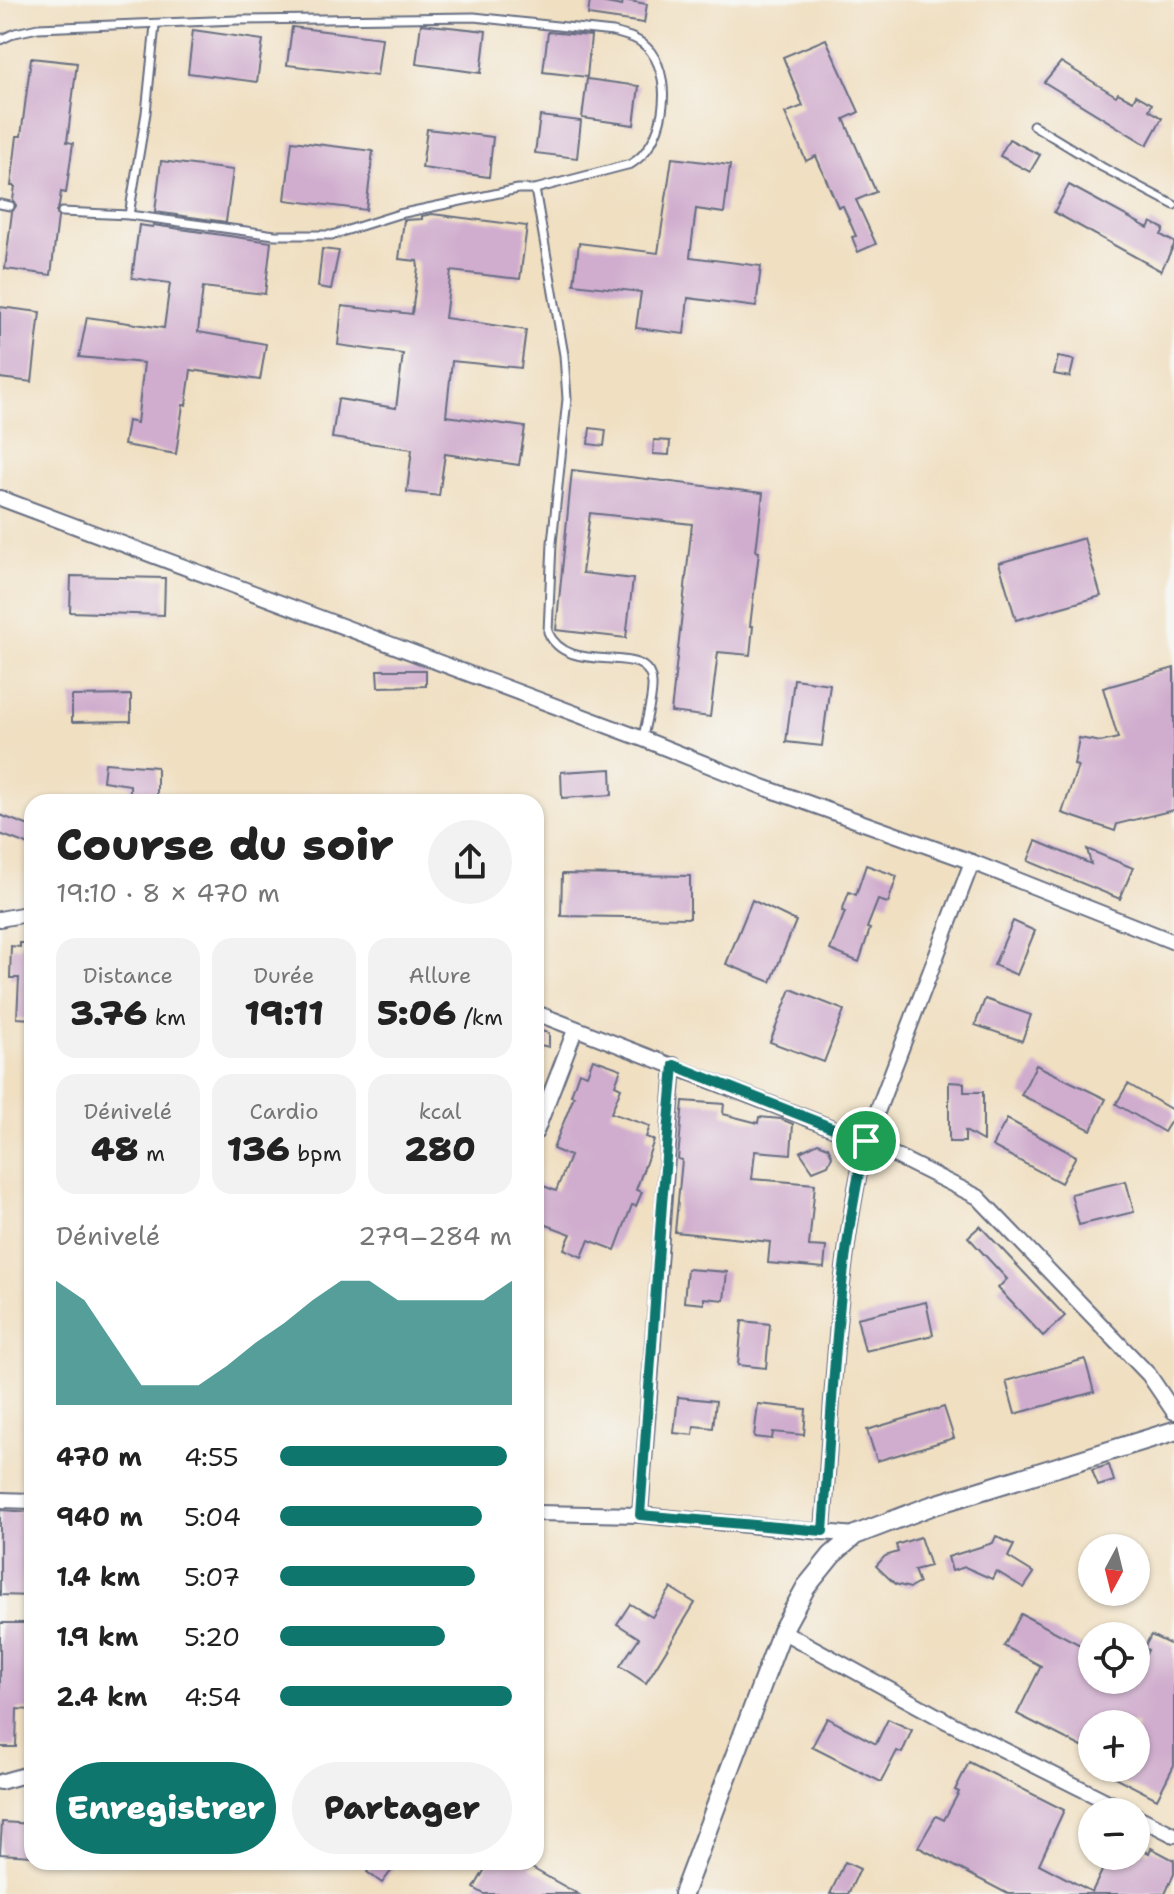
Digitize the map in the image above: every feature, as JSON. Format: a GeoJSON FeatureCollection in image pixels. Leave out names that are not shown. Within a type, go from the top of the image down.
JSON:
{"type":"FeatureCollection","features":[{"type":"Feature","properties":{"kind":"street"},"geometry":{"type":"LineString","coordinates":[[0,498],[763,787],[972,862],[1174,942]]}},
{"type":"Feature","properties":{"kind":"street"},"geometry":{"type":"LineString","coordinates":[[823,1531],[841,1295],[855,1189],[866,1141],[972,862]]}},
{"type":"Feature","properties":{"kind":"street"},"geometry":{"type":"LineString","coordinates":[[0,919],[24,914]]}},
{"type":"Feature","properties":{"kind":"street"},"geometry":{"type":"LineString","coordinates":[[544,1016],[866,1141],[978,1197],[1149,1375],[1174,1412]]}},
{"type":"Feature","properties":{"kind":"street"},"geometry":{"type":"LineString","coordinates":[[544,1111],[575,1030]]}},
{"type":"Feature","properties":{"kind":"street"},"geometry":{"type":"LineString","coordinates":[[640,1515],[674,1065]]}},
{"type":"Feature","properties":{"kind":"street"},"geometry":{"type":"LineString","coordinates":[[683,1894],[782,1631],[806,1587],[832,1555],[855,1535],[931,1506],[1174,1431]]}},
{"type":"Feature","properties":{"kind":"street"},"geometry":{"type":"LineString","coordinates":[[0,1500],[24,1501]]}},
{"type":"Feature","properties":{"kind":"street"},"geometry":{"type":"LineString","coordinates":[[544,1513],[640,1515],[855,1535]]}},
{"type":"Feature","properties":{"kind":"street"},"geometry":{"type":"LineString","coordinates":[[782,1631],[948,1722],[1100,1798]]}},
{"type":"Feature","properties":{"kind":"street"},"geometry":{"type":"LineString","coordinates":[[0,1782],[24,1775]]}},
{"type":"Feature","properties":{"kind":"street"},"geometry":{"type":"LineString","coordinates":[[1150,1823],[1174,1835]]}},
{"type":"Feature","properties":{"kind":"lane"},"geometry":{"type":"LineString","coordinates":[[0,40],[38,28],[237,20],[474,17],[613,32],[633,37],[652,54],[664,81],[660,116],[651,147],[642,158],[631,164],[535,189],[518,189],[399,214],[332,235],[275,235],[129,215],[62,212]]}},
{"type":"Feature","properties":{"kind":"lane"},"geometry":{"type":"LineString","coordinates":[[129,215],[146,113],[155,25]]}},
{"type":"Feature","properties":{"kind":"lane"},"geometry":{"type":"LineString","coordinates":[[1033,125],[1102,167],[1174,205]]}},
{"type":"Feature","properties":{"kind":"lane"},"geometry":{"type":"LineString","coordinates":[[535,189],[564,355],[567,399],[552,543],[548,632],[553,645],[564,651],[601,659],[638,661],[649,670],[653,685],[643,739]]}},
{"type":"Feature","properties":{"kind":"lane"},"geometry":{"type":"LineString","coordinates":[[0,204],[10,206]]}},
{"type":"Feature","properties":{"kind":"building"},"geometry":{"type":"Polygon","coordinates":[[[590,0],[622,6],[623,0],[647,4],[644,23],[588,15],[590,0]]]}},
{"type":"Feature","properties":{"kind":"building"},"geometry":{"type":"Polygon","coordinates":[[[421,24],[486,31],[481,73],[416,64],[421,24]]]}},
{"type":"Feature","properties":{"kind":"building"},"geometry":{"type":"Polygon","coordinates":[[[292,27],[382,38],[377,76],[287,65],[292,27]]]}},
{"type":"Feature","properties":{"kind":"building"},"geometry":{"type":"Polygon","coordinates":[[[193,30],[263,40],[257,82],[188,73],[193,30]]]}},
{"type":"Feature","properties":{"kind":"building"},"geometry":{"type":"Polygon","coordinates":[[[548,32],[591,36],[587,77],[543,72],[548,32]]]}},
{"type":"Feature","properties":{"kind":"building"},"geometry":{"type":"Polygon","coordinates":[[[826,39],[859,112],[844,119],[876,192],[856,200],[876,244],[858,252],[852,237],[856,236],[843,206],[838,207],[816,156],[806,161],[785,113],[803,106],[783,57],[826,39]]]}},
{"type":"Feature","properties":{"kind":"building"},"geometry":{"type":"Polygon","coordinates":[[[31,58],[77,63],[67,142],[73,143],[66,193],[61,192],[56,211],[58,217],[51,275],[5,269],[12,212],[16,206],[13,200],[15,186],[11,186],[17,136],[21,136],[31,58]]]}},
{"type":"Feature","properties":{"kind":"building"},"geometry":{"type":"Polygon","coordinates":[[[1061,62],[1116,96],[1118,93],[1133,101],[1136,95],[1152,104],[1149,110],[1162,118],[1147,145],[1044,82],[1061,62]]]}},
{"type":"Feature","properties":{"kind":"building"},"geometry":{"type":"Polygon","coordinates":[[[587,79],[639,86],[634,125],[582,118],[587,79]]]}},
{"type":"Feature","properties":{"kind":"building"},"geometry":{"type":"Polygon","coordinates":[[[540,116],[581,121],[577,158],[535,153],[540,116]]]}},
{"type":"Feature","properties":{"kind":"building"},"geometry":{"type":"Polygon","coordinates":[[[427,129],[493,137],[489,177],[422,168],[427,129]]]}},
{"type":"Feature","properties":{"kind":"building"},"geometry":{"type":"Polygon","coordinates":[[[1009,139],[1040,155],[1030,172],[1000,156],[1009,139]]]}},
{"type":"Feature","properties":{"kind":"building"},"geometry":{"type":"Polygon","coordinates":[[[292,141],[373,151],[366,210],[285,200],[292,141]]]}},
{"type":"Feature","properties":{"kind":"building"},"geometry":{"type":"Polygon","coordinates":[[[672,158],[730,165],[724,213],[696,209],[690,257],[761,266],[756,307],[688,298],[684,334],[636,328],[641,292],[574,284],[579,243],[658,253],[672,158]]]}},
{"type":"Feature","properties":{"kind":"building"},"geometry":{"type":"Polygon","coordinates":[[[161,161],[233,170],[226,222],[155,212],[161,161]]]}},
{"type":"Feature","properties":{"kind":"building"},"geometry":{"type":"Polygon","coordinates":[[[1069,185],[1148,228],[1151,222],[1164,229],[1161,235],[1174,245],[1161,271],[1054,212],[1069,185]]]}},
{"type":"Feature","properties":{"kind":"building"},"geometry":{"type":"Polygon","coordinates":[[[432,214],[527,226],[520,279],[451,271],[445,318],[526,330],[521,368],[452,361],[446,416],[525,427],[519,465],[445,454],[439,496],[407,492],[412,449],[332,438],[338,399],[396,408],[403,354],[338,345],[342,306],[412,314],[418,267],[417,261],[399,259],[404,220],[422,219],[422,216],[432,214]]]}},
{"type":"Feature","properties":{"kind":"building"},"geometry":{"type":"Polygon","coordinates":[[[139,225],[271,242],[265,294],[203,287],[198,332],[266,344],[260,380],[191,370],[176,454],[124,445],[128,421],[137,423],[144,363],[79,357],[87,317],[164,328],[170,283],[132,278],[139,225]]]}},
{"type":"Feature","properties":{"kind":"building"},"geometry":{"type":"Polygon","coordinates":[[[322,249],[339,251],[331,289],[318,287],[322,249]]]}},
{"type":"Feature","properties":{"kind":"building"},"geometry":{"type":"Polygon","coordinates":[[[0,307],[40,312],[32,382],[0,378],[0,307]]]}},
{"type":"Feature","properties":{"kind":"building"},"geometry":{"type":"Polygon","coordinates":[[[1058,357],[1074,360],[1070,377],[1054,374],[1058,357]]]}},
{"type":"Feature","properties":{"kind":"building"},"geometry":{"type":"Polygon","coordinates":[[[590,428],[606,430],[604,446],[588,444],[590,428]]]}},
{"type":"Feature","properties":{"kind":"building"},"geometry":{"type":"Polygon","coordinates":[[[654,440],[670,441],[669,455],[653,454],[654,440]]]}},
{"type":"Feature","properties":{"kind":"building"},"geometry":{"type":"Polygon","coordinates":[[[572,470],[763,493],[750,655],[718,652],[710,717],[671,712],[692,524],[590,513],[582,573],[633,579],[626,638],[556,630],[572,470]]]}},
{"type":"Feature","properties":{"kind":"building"},"geometry":{"type":"Polygon","coordinates":[[[1084,538],[1101,596],[1016,620],[999,563],[1084,538]]]}},
{"type":"Feature","properties":{"kind":"building"},"geometry":{"type":"Polygon","coordinates":[[[71,576],[165,578],[164,615],[70,612],[71,576]]]}},
{"type":"Feature","properties":{"kind":"building"},"geometry":{"type":"Polygon","coordinates":[[[1174,668],[1174,810],[1117,824],[1115,831],[1062,813],[1078,766],[1074,765],[1079,738],[1101,742],[1118,738],[1103,688],[1174,668]]]}},
{"type":"Feature","properties":{"kind":"building"},"geometry":{"type":"Polygon","coordinates":[[[377,670],[426,670],[426,686],[378,687],[377,670]]]}},
{"type":"Feature","properties":{"kind":"building"},"geometry":{"type":"Polygon","coordinates":[[[794,679],[830,684],[822,746],[786,742],[794,679]]]}},
{"type":"Feature","properties":{"kind":"building"},"geometry":{"type":"Polygon","coordinates":[[[131,695],[131,721],[72,722],[72,696],[131,695]]]}},
{"type":"Feature","properties":{"kind":"building"},"geometry":{"type":"Polygon","coordinates":[[[105,763],[157,767],[157,794],[130,794],[130,785],[103,781],[105,763]]]}},
{"type":"Feature","properties":{"kind":"building"},"geometry":{"type":"Polygon","coordinates":[[[611,769],[612,795],[562,798],[561,772],[611,769]]]}},
{"type":"Feature","properties":{"kind":"building"},"geometry":{"type":"Polygon","coordinates":[[[0,815],[24,824],[24,843],[0,834],[0,815]]]}},
{"type":"Feature","properties":{"kind":"building"},"geometry":{"type":"Polygon","coordinates":[[[1036,841],[1091,864],[1087,849],[1133,868],[1120,899],[1028,861],[1036,841]]]}},
{"type":"Feature","properties":{"kind":"building"},"geometry":{"type":"Polygon","coordinates":[[[866,865],[897,876],[888,903],[878,900],[859,962],[830,950],[845,912],[842,911],[849,892],[856,895],[866,865]]]}},
{"type":"Feature","properties":{"kind":"building"},"geometry":{"type":"Polygon","coordinates":[[[562,874],[690,876],[690,918],[561,916],[562,874]]]}},
{"type":"Feature","properties":{"kind":"building"},"geometry":{"type":"Polygon","coordinates":[[[752,900],[796,921],[771,982],[726,964],[752,900]]]}},
{"type":"Feature","properties":{"kind":"building"},"geometry":{"type":"Polygon","coordinates":[[[1013,921],[1035,931],[1017,975],[994,965],[1013,921]]]}},
{"type":"Feature","properties":{"kind":"building"},"geometry":{"type":"Polygon","coordinates":[[[20,943],[24,943],[24,1018],[17,1018],[19,978],[10,978],[11,946],[20,947],[20,943]]]}},
{"type":"Feature","properties":{"kind":"building"},"geometry":{"type":"Polygon","coordinates":[[[791,989],[844,1010],[824,1062],[770,1042],[791,989]]]}},
{"type":"Feature","properties":{"kind":"building"},"geometry":{"type":"Polygon","coordinates":[[[985,999],[1031,1015],[1022,1041],[975,1025],[985,999]]]}},
{"type":"Feature","properties":{"kind":"building"},"geometry":{"type":"Polygon","coordinates":[[[544,1032],[549,1033],[549,1047],[544,1046],[544,1032]]]}},
{"type":"Feature","properties":{"kind":"building"},"geometry":{"type":"Polygon","coordinates":[[[593,1059],[621,1069],[615,1085],[621,1088],[611,1113],[650,1126],[646,1137],[654,1140],[636,1190],[642,1192],[636,1206],[632,1205],[615,1250],[589,1240],[582,1257],[564,1249],[571,1234],[544,1224],[544,1186],[556,1191],[570,1156],[553,1149],[574,1096],[571,1095],[579,1072],[587,1075],[593,1059]]]}},
{"type":"Feature","properties":{"kind":"building"},"geometry":{"type":"Polygon","coordinates":[[[1036,1065],[1106,1099],[1091,1130],[1021,1095],[1036,1065]]]}},
{"type":"Feature","properties":{"kind":"building"},"geometry":{"type":"Polygon","coordinates":[[[949,1082],[964,1083],[964,1092],[983,1092],[983,1141],[965,1131],[965,1142],[949,1142],[949,1082]]]}},
{"type":"Feature","properties":{"kind":"building"},"geometry":{"type":"Polygon","coordinates":[[[1128,1084],[1174,1111],[1164,1132],[1116,1104],[1128,1084]]]}},
{"type":"Feature","properties":{"kind":"building"},"geometry":{"type":"Polygon","coordinates":[[[683,1101],[724,1104],[723,1114],[758,1123],[759,1117],[781,1119],[793,1124],[791,1154],[755,1151],[752,1179],[815,1184],[809,1246],[826,1247],[824,1268],[768,1263],[770,1242],[675,1232],[682,1160],[678,1159],[683,1101]]]}},
{"type":"Feature","properties":{"kind":"building"},"geometry":{"type":"Polygon","coordinates":[[[1007,1119],[1076,1156],[1061,1183],[992,1146],[1007,1119]]]}},
{"type":"Feature","properties":{"kind":"building"},"geometry":{"type":"Polygon","coordinates":[[[818,1143],[828,1147],[832,1156],[828,1165],[813,1171],[800,1152],[818,1143]]]}},
{"type":"Feature","properties":{"kind":"building"},"geometry":{"type":"Polygon","coordinates":[[[1126,1181],[1134,1212],[1079,1225],[1071,1194],[1126,1181]]]}},
{"type":"Feature","properties":{"kind":"building"},"geometry":{"type":"Polygon","coordinates":[[[980,1226],[1065,1316],[1043,1336],[998,1288],[1007,1279],[968,1237],[980,1226]]]}},
{"type":"Feature","properties":{"kind":"building"},"geometry":{"type":"Polygon","coordinates":[[[687,1269],[727,1272],[724,1300],[704,1298],[704,1304],[684,1302],[687,1269]]]}},
{"type":"Feature","properties":{"kind":"building"},"geometry":{"type":"Polygon","coordinates":[[[926,1302],[933,1335],[865,1351],[857,1318],[926,1302]]]}},
{"type":"Feature","properties":{"kind":"building"},"geometry":{"type":"Polygon","coordinates":[[[742,1321],[770,1324],[766,1368],[738,1365],[742,1321]]]}},
{"type":"Feature","properties":{"kind":"building"},"geometry":{"type":"Polygon","coordinates":[[[1085,1359],[1094,1392],[1015,1414],[1006,1381],[1085,1359]]]}},
{"type":"Feature","properties":{"kind":"building"},"geometry":{"type":"Polygon","coordinates":[[[678,1397],[716,1401],[713,1428],[694,1426],[693,1435],[674,1433],[678,1397]]]}},
{"type":"Feature","properties":{"kind":"building"},"geometry":{"type":"Polygon","coordinates":[[[758,1404],[806,1409],[804,1435],[773,1432],[772,1439],[754,1437],[758,1404]]]}},
{"type":"Feature","properties":{"kind":"building"},"geometry":{"type":"Polygon","coordinates":[[[944,1407],[954,1438],[877,1461],[867,1430],[944,1407]]]}},
{"type":"Feature","properties":{"kind":"building"},"geometry":{"type":"Polygon","coordinates":[[[1109,1465],[1114,1481],[1098,1486],[1092,1470],[1109,1465]]]}},
{"type":"Feature","properties":{"kind":"building"},"geometry":{"type":"Polygon","coordinates":[[[0,1510],[24,1512],[24,1596],[0,1595],[0,1510]]]}},
{"type":"Feature","properties":{"kind":"building"},"geometry":{"type":"Polygon","coordinates":[[[996,1536],[1014,1545],[1008,1557],[1034,1573],[1024,1588],[996,1571],[992,1579],[965,1567],[952,1571],[948,1557],[993,1543],[996,1536]]]}},
{"type":"Feature","properties":{"kind":"building"},"geometry":{"type":"Polygon","coordinates":[[[920,1537],[930,1566],[914,1570],[919,1583],[910,1588],[895,1584],[876,1566],[885,1556],[898,1552],[896,1545],[920,1537]]]}},
{"type":"Feature","properties":{"kind":"building"},"geometry":{"type":"Polygon","coordinates":[[[671,1588],[695,1603],[646,1683],[620,1666],[639,1638],[617,1624],[630,1604],[652,1617],[671,1588]]]}},
{"type":"Feature","properties":{"kind":"building"},"geometry":{"type":"Polygon","coordinates":[[[1021,1614],[1078,1644],[1078,1694],[1150,1694],[1150,1637],[1174,1646],[1174,1765],[1157,1799],[1124,1782],[1150,1782],[1150,1710],[1078,1710],[1078,1745],[1017,1714],[1041,1666],[1004,1646],[1021,1614]]]}},
{"type":"Feature","properties":{"kind":"building"},"geometry":{"type":"Polygon","coordinates":[[[0,1623],[24,1623],[24,1709],[17,1709],[16,1747],[0,1747],[0,1623]]]}},
{"type":"Feature","properties":{"kind":"building"},"geometry":{"type":"Polygon","coordinates":[[[827,1718],[876,1744],[888,1719],[912,1730],[902,1753],[897,1751],[881,1782],[812,1747],[827,1718]]]}},
{"type":"Feature","properties":{"kind":"building"},"geometry":{"type":"Polygon","coordinates":[[[969,1762],[1064,1810],[1039,1864],[1092,1892],[1102,1870],[1150,1870],[1151,1848],[1174,1860],[1174,1874],[1165,1894],[1008,1894],[918,1847],[936,1816],[944,1820],[959,1792],[955,1790],[969,1762]]]}},
{"type":"Feature","properties":{"kind":"building"},"geometry":{"type":"Polygon","coordinates":[[[2,1822],[24,1823],[24,1856],[0,1854],[2,1822]]]}},
{"type":"Feature","properties":{"kind":"building"},"geometry":{"type":"Polygon","coordinates":[[[845,1862],[860,1869],[848,1894],[830,1894],[845,1862]]]}},
{"type":"Feature","properties":{"kind":"building"},"geometry":{"type":"Polygon","coordinates":[[[368,1870],[392,1870],[382,1883],[367,1872],[368,1870]]]}},
{"type":"Feature","properties":{"kind":"building"},"geometry":{"type":"Polygon","coordinates":[[[484,1870],[535,1870],[578,1894],[484,1894],[474,1888],[484,1870]]]}},
{"type":"Feature","properties":{"kind":"route"},"geometry":{"type":"LineString","coordinates":[[674,1065],[866,1141],[855,1189],[841,1295],[823,1531],[640,1515],[674,1065]]}}]}
